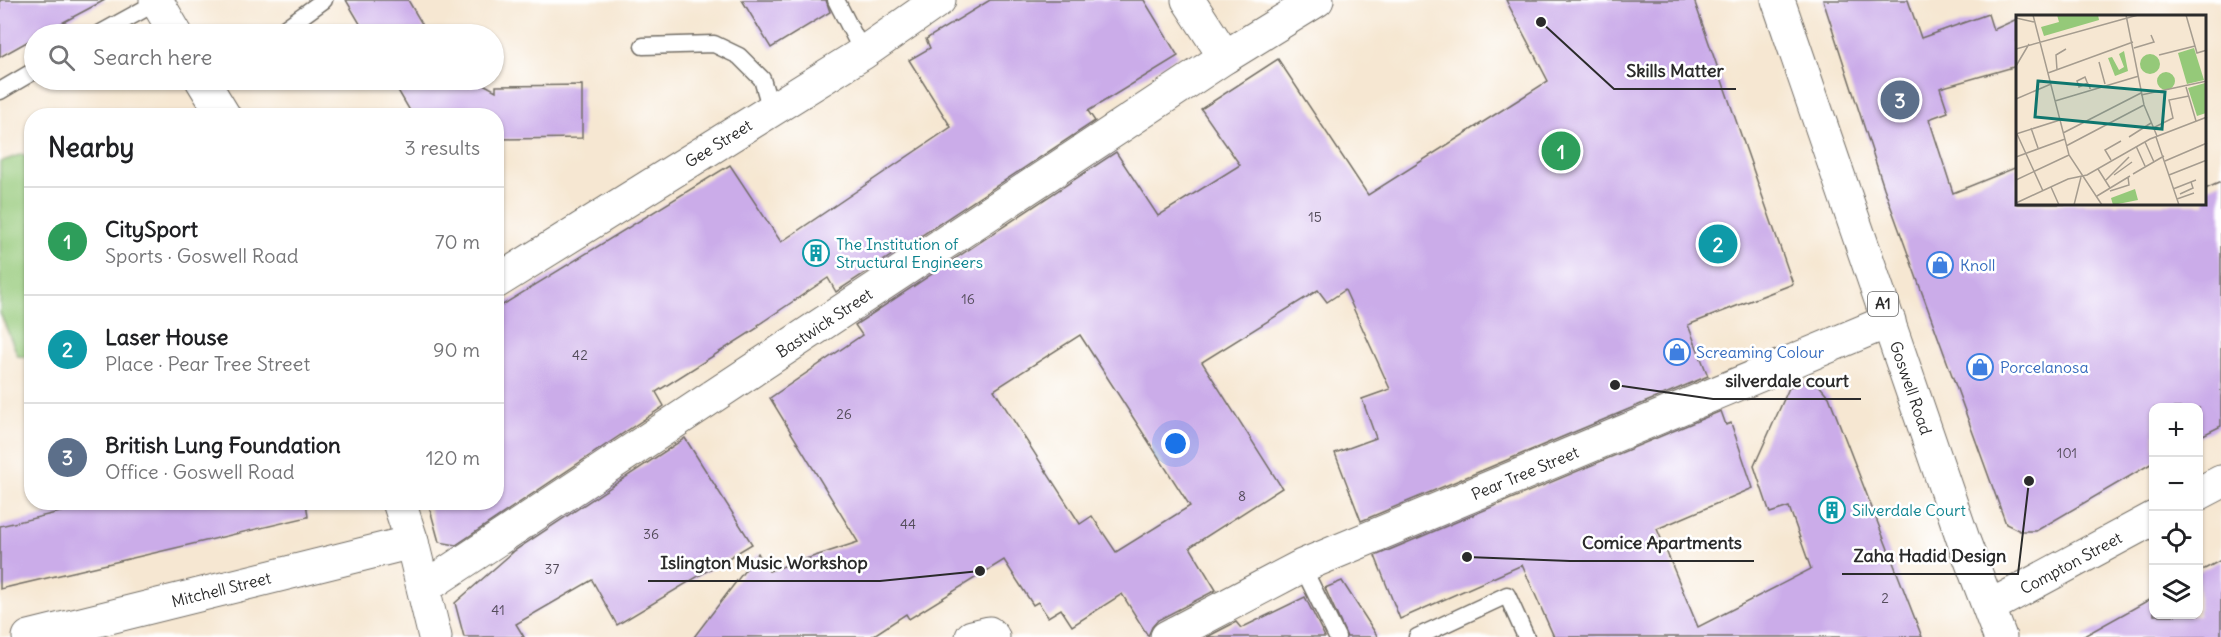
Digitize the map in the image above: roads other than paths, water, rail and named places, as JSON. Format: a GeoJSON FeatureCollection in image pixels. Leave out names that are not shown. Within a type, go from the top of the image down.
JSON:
{"type":"FeatureCollection","features":[{"type":"Feature","properties":{"kind":"street","name":"Gee Street"},"geometry":{"type":"LineString","coordinates":[[504,277],[863,53],[939,0]]}},
{"type":"Feature","properties":{"kind":"street"},"geometry":{"type":"LineString","coordinates":[[1188,0],[1225,57]]}},
{"type":"Feature","properties":{"kind":"street","name":"Bastwick Street"},"geometry":{"type":"LineString","coordinates":[[424,588],[1225,57],[1317,0]]}},
{"type":"Feature","properties":{"kind":"street","name":"Goswell Road"},"geometry":{"type":"LineString","coordinates":[[1778,0],[1964,542],[2000,637]]}},
{"type":"Feature","properties":{"kind":"street"},"geometry":{"type":"LineString","coordinates":[[156,1],[170,24]]}},
{"type":"Feature","properties":{"kind":"street"},"geometry":{"type":"LineString","coordinates":[[211,90],[220,108]]}},
{"type":"Feature","properties":{"kind":"street","name":"Pear Tree Street"},"geometry":{"type":"LineString","coordinates":[[1167,637],[1302,566],[1888,321]]}},
{"type":"Feature","properties":{"kind":"street"},"geometry":{"type":"LineString","coordinates":[[2203,492],[2221,482]]}},
{"type":"Feature","properties":{"kind":"street"},"geometry":{"type":"LineString","coordinates":[[402,510],[412,542],[435,637]]}},
{"type":"Feature","properties":{"kind":"street","name":"Compton Street"},"geometry":{"type":"LineString","coordinates":[[1989,607],[2149,521]]}},
{"type":"Feature","properties":{"kind":"street","name":"Mitchell Street"},"geometry":{"type":"LineString","coordinates":[[29,637],[412,542]]}},
{"type":"Feature","properties":{"kind":"street"},"geometry":{"type":"LineString","coordinates":[[972,637],[989,633],[993,637]]}},
{"type":"Feature","properties":{"kind":"lane"},"geometry":{"type":"LineString","coordinates":[[292,24],[324,0]]}},
{"type":"Feature","properties":{"kind":"lane"},"geometry":{"type":"LineString","coordinates":[[836,0],[863,53]]}},
{"type":"Feature","properties":{"kind":"lane"},"geometry":{"type":"LineString","coordinates":[[116,24],[156,1]]}},
{"type":"Feature","properties":{"kind":"lane"},"geometry":{"type":"LineString","coordinates":[[643,46],[714,44],[739,56],[762,79],[771,110]]}},
{"type":"Feature","properties":{"kind":"lane"},"geometry":{"type":"LineString","coordinates":[[0,91],[24,77]]}},
{"type":"Feature","properties":{"kind":"lane"},"geometry":{"type":"LineString","coordinates":[[1302,566],[1337,637]]}},
{"type":"Feature","properties":{"kind":"lane"},"geometry":{"type":"LineString","coordinates":[[1424,636],[1507,595],[1526,637]]}},
{"type":"Feature","properties":{"kind":"place","name":"Skills Matter"},"geometry":{"type":"Point","coordinates":[1541,22]}},
{"type":"Feature","properties":{"kind":"place","name":"British Lung Foundation"},"geometry":{"type":"Point","coordinates":[1900,100]}},
{"type":"Feature","properties":{"kind":"place","name":"CitySport"},"geometry":{"type":"Point","coordinates":[1561,151]}},
{"type":"Feature","properties":{"kind":"place","name":"Laser House"},"geometry":{"type":"Point","coordinates":[1718,244]}},
{"type":"Feature","properties":{"kind":"place","name":"The Institution of Structural Engineers"},"geometry":{"type":"Point","coordinates":[816,253]}},
{"type":"Feature","properties":{"kind":"place","name":"Knoll"},"geometry":{"type":"Point","coordinates":[1940,265]}},
{"type":"Feature","properties":{"kind":"place","name":"Screaming Colour"},"geometry":{"type":"Point","coordinates":[1677,352]}},
{"type":"Feature","properties":{"kind":"place","name":"Porcelanosa"},"geometry":{"type":"Point","coordinates":[1980,367]}},
{"type":"Feature","properties":{"kind":"place","name":"silverdale court"},"geometry":{"type":"Point","coordinates":[1615,385]}},
{"type":"Feature","properties":{"kind":"place","name":"Zaha Hadid Design"},"geometry":{"type":"Point","coordinates":[2029,481]}},
{"type":"Feature","properties":{"kind":"place","name":"Silverdale Court"},"geometry":{"type":"Point","coordinates":[1832,510]}},
{"type":"Feature","properties":{"kind":"place","name":"Comice Apartments"},"geometry":{"type":"Point","coordinates":[1467,557]}},
{"type":"Feature","properties":{"kind":"place","name":"Islington Music Workshop"},"geometry":{"type":"Point","coordinates":[980,571]}}]}
